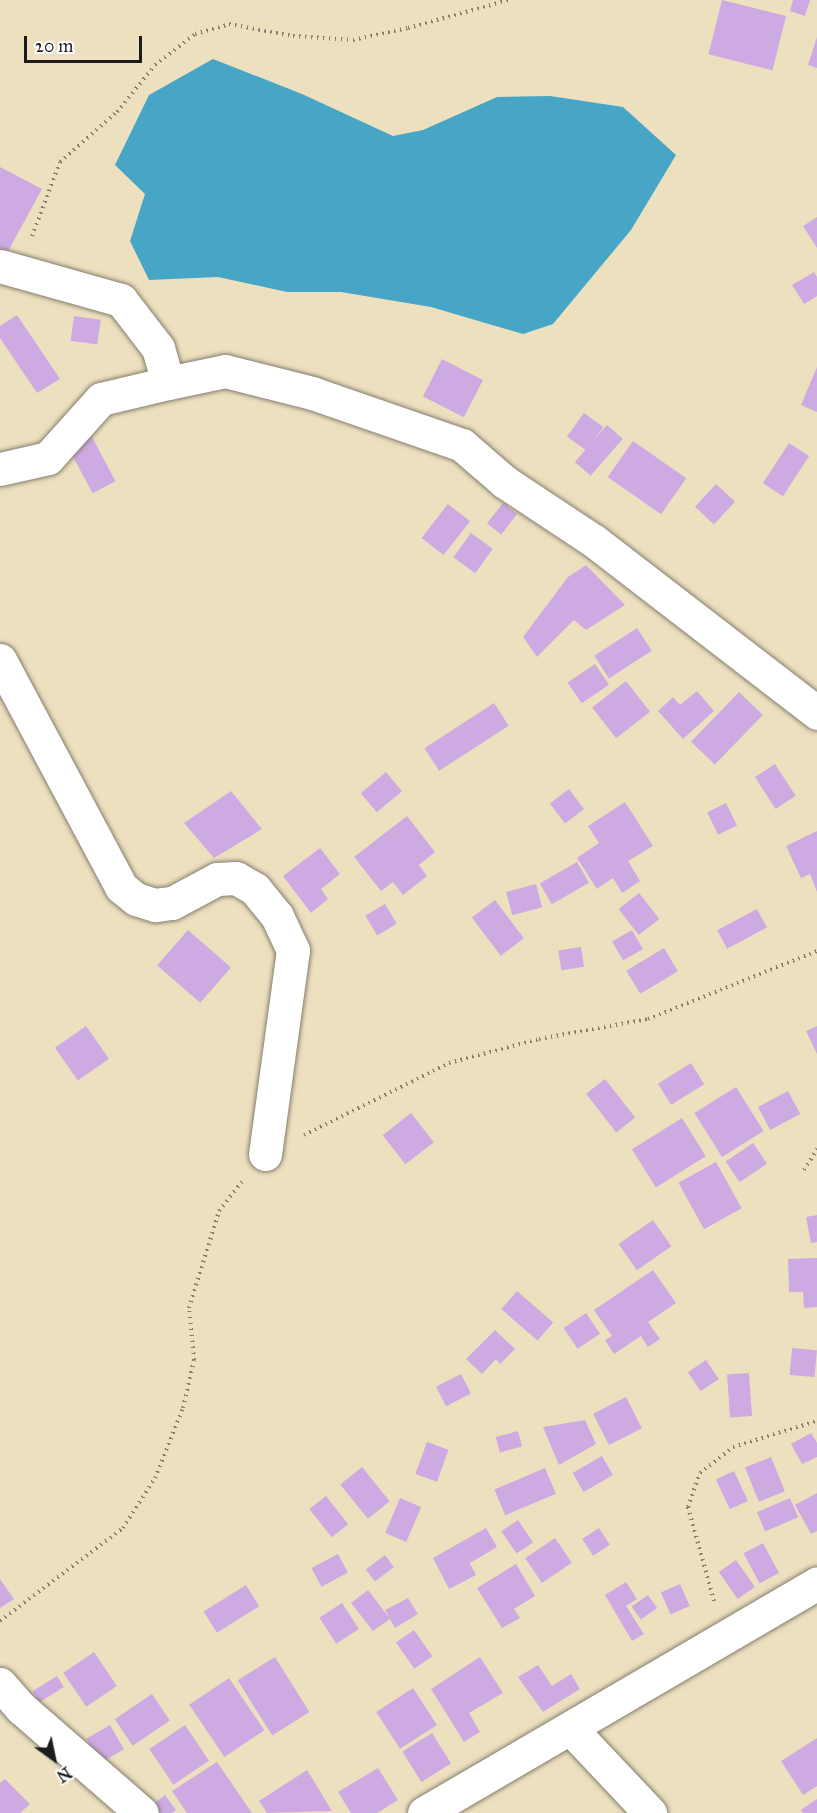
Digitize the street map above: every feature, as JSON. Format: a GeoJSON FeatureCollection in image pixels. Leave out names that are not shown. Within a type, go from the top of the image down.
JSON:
{"type":"FeatureCollection","features":[{"type":"Feature","properties":{"kind":"street"},"geometry":{"type":"LineString","coordinates":[[10,269],[121,300],[158,348],[168,382]]}},
{"type":"Feature","properties":{"kind":"street"},"geometry":{"type":"LineString","coordinates":[[0,469],[48,458],[100,399],[168,382],[225,371],[312,393],[462,445],[505,482],[602,547],[817,713]]}},
{"type":"Feature","properties":{"kind":"street"},"geometry":{"type":"LineString","coordinates":[[0,660],[121,887],[135,899],[155,905],[172,903],[217,879],[236,878],[255,889],[276,916],[293,950],[265,1154]]}},
{"type":"Feature","properties":{"kind":"street"},"geometry":{"type":"LineString","coordinates":[[424,1813],[817,1583]]}},
{"type":"Feature","properties":{"kind":"street"},"geometry":{"type":"LineString","coordinates":[[0,1684],[21,1708],[142,1813]]}},
{"type":"Feature","properties":{"kind":"street"},"geometry":{"type":"LineString","coordinates":[[570,1728],[650,1813]]}},
{"type":"Feature","properties":{"kind":"path"},"geometry":{"type":"LineString","coordinates":[[10,269],[60,162],[117,112],[154,65],[195,34],[229,24],[293,36],[353,40],[408,28],[509,0]]}},
{"type":"Feature","properties":{"kind":"path"},"geometry":{"type":"LineString","coordinates":[[0,1621],[123,1528],[155,1478],[183,1408],[194,1360],[189,1308],[219,1211],[265,1154],[449,1063],[539,1039],[648,1019],[817,951]]}},
{"type":"Feature","properties":{"kind":"path"},"geometry":{"type":"LineString","coordinates":[[804,1170],[817,1149]]}},
{"type":"Feature","properties":{"kind":"path"},"geometry":{"type":"LineString","coordinates":[[724,1637],[688,1507],[700,1473],[733,1447],[817,1421]]}},
{"type":"Feature","properties":{"kind":"water"},"geometry":{"type":"Polygon","coordinates":[[[213,59],[302,94],[393,136],[423,130],[497,97],[550,96],[623,107],[676,155],[631,230],[553,324],[523,334],[431,307],[341,292],[287,292],[218,277],[149,280],[130,241],[145,194],[115,165],[149,95],[213,59]]]}},
{"type":"Feature","properties":{"kind":"building"},"geometry":{"type":"Polygon","coordinates":[[[722,0],[786,16],[772,70],[708,54],[722,0]]]}},
{"type":"Feature","properties":{"kind":"building"},"geometry":{"type":"Polygon","coordinates":[[[793,0],[810,0],[805,16],[790,11],[793,0]]]}},
{"type":"Feature","properties":{"kind":"building"},"geometry":{"type":"Polygon","coordinates":[[[817,37],[817,68],[808,65],[817,37]]]}},
{"type":"Feature","properties":{"kind":"building"},"geometry":{"type":"Polygon","coordinates":[[[0,167],[42,189],[5,257],[0,254],[0,167]]]}},
{"type":"Feature","properties":{"kind":"building"},"geometry":{"type":"Polygon","coordinates":[[[817,217],[817,248],[803,226],[817,217]]]}},
{"type":"Feature","properties":{"kind":"building"},"geometry":{"type":"Polygon","coordinates":[[[814,272],[817,277],[817,296],[804,304],[792,285],[814,272]]]}},
{"type":"Feature","properties":{"kind":"building"},"geometry":{"type":"Polygon","coordinates":[[[17,315],[60,379],[37,393],[0,338],[0,326],[17,315]]]}},
{"type":"Feature","properties":{"kind":"building"},"geometry":{"type":"Polygon","coordinates":[[[74,316],[101,320],[97,345],[71,341],[74,316]]]}},
{"type":"Feature","properties":{"kind":"building"},"geometry":{"type":"Polygon","coordinates":[[[442,359],[483,380],[464,417],[423,396],[442,359]]]}},
{"type":"Feature","properties":{"kind":"building"},"geometry":{"type":"Polygon","coordinates":[[[817,367],[817,412],[801,405],[817,367]]]}},
{"type":"Feature","properties":{"kind":"building"},"geometry":{"type":"Polygon","coordinates":[[[584,413],[603,427],[586,451],[567,436],[584,413]]]}},
{"type":"Feature","properties":{"kind":"building"},"geometry":{"type":"Polygon","coordinates":[[[607,425],[623,439],[591,476],[575,462],[607,425]]]}},
{"type":"Feature","properties":{"kind":"building"},"geometry":{"type":"Polygon","coordinates":[[[92,437],[115,481],[93,493],[69,449],[92,437]]]}},
{"type":"Feature","properties":{"kind":"building"},"geometry":{"type":"Polygon","coordinates":[[[633,441],[686,478],[661,514],[608,477],[633,441]]]}},
{"type":"Feature","properties":{"kind":"building"},"geometry":{"type":"Polygon","coordinates":[[[789,443],[809,456],[783,496],[763,483],[789,443]]]}},
{"type":"Feature","properties":{"kind":"building"},"geometry":{"type":"Polygon","coordinates":[[[716,484],[735,502],[714,524],[695,507],[716,484]]]}},
{"type":"Feature","properties":{"kind":"building"},"geometry":{"type":"Polygon","coordinates":[[[503,503],[517,514],[501,535],[487,523],[503,503]]]}},
{"type":"Feature","properties":{"kind":"building"},"geometry":{"type":"Polygon","coordinates":[[[448,504],[470,521],[444,555],[422,538],[448,504]]]}},
{"type":"Feature","properties":{"kind":"building"},"geometry":{"type":"Polygon","coordinates":[[[471,533],[493,549],[475,573],[453,557],[471,533]]]}},
{"type":"Feature","properties":{"kind":"building"},"geometry":{"type":"Polygon","coordinates":[[[586,565],[625,605],[586,630],[574,620],[537,657],[523,637],[568,577],[586,565]]]}},
{"type":"Feature","properties":{"kind":"building"},"geometry":{"type":"Polygon","coordinates":[[[637,628],[652,651],[609,678],[594,656],[637,628]]]}},
{"type":"Feature","properties":{"kind":"building"},"geometry":{"type":"Polygon","coordinates":[[[595,664],[609,685],[582,703],[568,682],[595,664]]]}},
{"type":"Feature","properties":{"kind":"building"},"geometry":{"type":"Polygon","coordinates":[[[626,681],[650,712],[616,738],[592,707],[626,681]]]}},
{"type":"Feature","properties":{"kind":"building"},"geometry":{"type":"Polygon","coordinates":[[[697,691],[714,711],[683,739],[658,711],[673,697],[680,705],[697,691]]]}},
{"type":"Feature","properties":{"kind":"building"},"geometry":{"type":"Polygon","coordinates":[[[739,692],[763,715],[715,765],[691,742],[739,692]]]}},
{"type":"Feature","properties":{"kind":"building"},"geometry":{"type":"Polygon","coordinates":[[[494,703],[509,726],[439,771],[424,748],[494,703]]]}},
{"type":"Feature","properties":{"kind":"building"},"geometry":{"type":"Polygon","coordinates":[[[775,764],[796,796],[776,809],[755,777],[775,764]]]}},
{"type":"Feature","properties":{"kind":"building"},"geometry":{"type":"Polygon","coordinates":[[[386,772],[402,791],[377,812],[361,793],[386,772]]]}},
{"type":"Feature","properties":{"kind":"building"},"geometry":{"type":"Polygon","coordinates":[[[569,789],[584,809],[565,823],[550,803],[569,789]]]}},
{"type":"Feature","properties":{"kind":"building"},"geometry":{"type":"Polygon","coordinates":[[[231,791],[262,829],[214,858],[184,823],[231,791]]]}},
{"type":"Feature","properties":{"kind":"building"},"geometry":{"type":"Polygon","coordinates":[[[625,802],[653,846],[628,861],[640,881],[622,893],[613,878],[597,889],[577,858],[599,843],[588,826],[625,802]]]}},
{"type":"Feature","properties":{"kind":"building"},"geometry":{"type":"Polygon","coordinates":[[[726,803],[737,825],[718,835],[707,812],[726,803]]]}},
{"type":"Feature","properties":{"kind":"building"},"geometry":{"type":"Polygon","coordinates":[[[407,816],[435,852],[419,865],[427,876],[403,895],[393,882],[381,891],[354,857],[407,816]]]}},
{"type":"Feature","properties":{"kind":"building"},"geometry":{"type":"Polygon","coordinates":[[[817,831],[817,892],[810,874],[801,878],[786,846],[817,831]]]}},
{"type":"Feature","properties":{"kind":"building"},"geometry":{"type":"Polygon","coordinates":[[[320,848],[340,874],[321,889],[328,899],[311,913],[283,876],[320,848]]]}},
{"type":"Feature","properties":{"kind":"building"},"geometry":{"type":"Polygon","coordinates":[[[577,862],[589,883],[552,904],[540,884],[577,862]]]}},
{"type":"Feature","properties":{"kind":"building"},"geometry":{"type":"Polygon","coordinates":[[[536,884],[542,907],[512,915],[506,892],[536,884]]]}},
{"type":"Feature","properties":{"kind":"building"},"geometry":{"type":"Polygon","coordinates":[[[639,893],[659,919],[639,935],[619,909],[639,893]]]}},
{"type":"Feature","properties":{"kind":"building"},"geometry":{"type":"Polygon","coordinates":[[[495,900],[524,938],[501,956],[472,917],[495,900]]]}},
{"type":"Feature","properties":{"kind":"building"},"geometry":{"type":"Polygon","coordinates":[[[385,904],[397,924],[377,936],[365,916],[385,904]]]}},
{"type":"Feature","properties":{"kind":"building"},"geometry":{"type":"Polygon","coordinates":[[[757,909],[767,928],[727,949],[717,930],[757,909]]]}},
{"type":"Feature","properties":{"kind":"building"},"geometry":{"type":"Polygon","coordinates":[[[188,930],[231,967],[200,1003],[157,965],[188,930]]]}},
{"type":"Feature","properties":{"kind":"building"},"geometry":{"type":"Polygon","coordinates":[[[632,930],[643,949],[623,961],[612,942],[632,930]]]}},
{"type":"Feature","properties":{"kind":"building"},"geometry":{"type":"Polygon","coordinates":[[[581,947],[584,967],[561,970],[558,951],[581,947]]]}},
{"type":"Feature","properties":{"kind":"building"},"geometry":{"type":"Polygon","coordinates":[[[664,948],[678,971],[640,994],[626,971],[664,948]]]}},
{"type":"Feature","properties":{"kind":"building"},"geometry":{"type":"Polygon","coordinates":[[[86,1026],[109,1059],[78,1081],[55,1048],[86,1026]]]}},
{"type":"Feature","properties":{"kind":"building"},"geometry":{"type":"Polygon","coordinates":[[[817,1026],[817,1054],[806,1031],[817,1026]]]}},
{"type":"Feature","properties":{"kind":"building"},"geometry":{"type":"Polygon","coordinates":[[[691,1063],[704,1084],[671,1105],[658,1084],[691,1063]]]}},
{"type":"Feature","properties":{"kind":"building"},"geometry":{"type":"Polygon","coordinates":[[[605,1079],[635,1118],[616,1132],[586,1094],[605,1079]]]}},
{"type":"Feature","properties":{"kind":"building"},"geometry":{"type":"Polygon","coordinates":[[[736,1087],[764,1131],[722,1157],[694,1113],[736,1087]]]}},
{"type":"Feature","properties":{"kind":"building"},"geometry":{"type":"Polygon","coordinates":[[[788,1091],[800,1114],[770,1130],[758,1107],[788,1091]]]}},
{"type":"Feature","properties":{"kind":"building"},"geometry":{"type":"Polygon","coordinates":[[[411,1113],[434,1142],[405,1164],[383,1135],[411,1113]]]}},
{"type":"Feature","properties":{"kind":"building"},"geometry":{"type":"Polygon","coordinates":[[[682,1118],[706,1156],[656,1187],[632,1149],[682,1118]]]}},
{"type":"Feature","properties":{"kind":"building"},"geometry":{"type":"Polygon","coordinates":[[[753,1143],[767,1164],[740,1182],[726,1161],[753,1143]]]}},
{"type":"Feature","properties":{"kind":"building"},"geometry":{"type":"Polygon","coordinates":[[[716,1162],[742,1208],[704,1229],[678,1183],[716,1162]]]}},
{"type":"Feature","properties":{"kind":"building"},"geometry":{"type":"Polygon","coordinates":[[[817,1215],[817,1242],[811,1243],[806,1217],[817,1215]]]}},
{"type":"Feature","properties":{"kind":"building"},"geometry":{"type":"Polygon","coordinates":[[[653,1220],[671,1246],[637,1270],[619,1244],[653,1220]]]}},
{"type":"Feature","properties":{"kind":"building"},"geometry":{"type":"Polygon","coordinates":[[[817,1258],[817,1307],[804,1308],[803,1292],[789,1292],[788,1259],[817,1258]]]}},
{"type":"Feature","properties":{"kind":"building"},"geometry":{"type":"Polygon","coordinates":[[[653,1270],[676,1303],[648,1322],[660,1339],[648,1347],[641,1336],[614,1354],[605,1340],[612,1336],[594,1310],[653,1270]]]}},
{"type":"Feature","properties":{"kind":"building"},"geometry":{"type":"Polygon","coordinates":[[[517,1291],[553,1322],[537,1341],[501,1309],[517,1291]]]}},
{"type":"Feature","properties":{"kind":"building"},"geometry":{"type":"Polygon","coordinates":[[[586,1313],[600,1334],[578,1349],[564,1328],[586,1313]]]}},
{"type":"Feature","properties":{"kind":"building"},"geometry":{"type":"Polygon","coordinates":[[[495,1330],[515,1349],[500,1364],[496,1359],[482,1374],[466,1359],[495,1330]]]}},
{"type":"Feature","properties":{"kind":"building"},"geometry":{"type":"Polygon","coordinates":[[[792,1348],[817,1350],[815,1377],[790,1375],[792,1348]]]}},
{"type":"Feature","properties":{"kind":"building"},"geometry":{"type":"Polygon","coordinates":[[[706,1360],[719,1379],[701,1391],[688,1372],[706,1360]]]}},
{"type":"Feature","properties":{"kind":"building"},"geometry":{"type":"Polygon","coordinates":[[[749,1373],[752,1416],[730,1417],[727,1375],[749,1373]]]}},
{"type":"Feature","properties":{"kind":"building"},"geometry":{"type":"Polygon","coordinates":[[[461,1374],[471,1394],[446,1406],[436,1387],[461,1374]]]}},
{"type":"Feature","properties":{"kind":"building"},"geometry":{"type":"Polygon","coordinates":[[[626,1397],[642,1428],[609,1445],[593,1414],[626,1397]]]}},
{"type":"Feature","properties":{"kind":"building"},"geometry":{"type":"Polygon","coordinates":[[[585,1420],[596,1444],[559,1465],[543,1427],[585,1420]]]}},
{"type":"Feature","properties":{"kind":"building"},"geometry":{"type":"Polygon","coordinates":[[[518,1431],[522,1446],[500,1452],[496,1437],[518,1431]]]}},
{"type":"Feature","properties":{"kind":"building"},"geometry":{"type":"Polygon","coordinates":[[[811,1433],[817,1443],[817,1457],[802,1464],[791,1444],[811,1433]]]}},
{"type":"Feature","properties":{"kind":"building"},"geometry":{"type":"Polygon","coordinates":[[[427,1442],[449,1450],[437,1482],[415,1474],[427,1442]]]}},
{"type":"Feature","properties":{"kind":"building"},"geometry":{"type":"Polygon","coordinates":[[[602,1456],[613,1475],[584,1492],[573,1473],[602,1456]]]}},
{"type":"Feature","properties":{"kind":"building"},"geometry":{"type":"Polygon","coordinates":[[[771,1457],[785,1491],[759,1502],[745,1467],[771,1457]]]}},
{"type":"Feature","properties":{"kind":"building"},"geometry":{"type":"Polygon","coordinates":[[[362,1467],[390,1501],[368,1519],[340,1485],[362,1467]]]}},
{"type":"Feature","properties":{"kind":"building"},"geometry":{"type":"Polygon","coordinates":[[[545,1468],[556,1494],[505,1515],[494,1489],[545,1468]]]}},
{"type":"Feature","properties":{"kind":"building"},"geometry":{"type":"Polygon","coordinates":[[[734,1471],[748,1501],[730,1509],[716,1479],[734,1471]]]}},
{"type":"Feature","properties":{"kind":"building"},"geometry":{"type":"Polygon","coordinates":[[[817,1493],[817,1531],[811,1534],[795,1505],[817,1493]]]}},
{"type":"Feature","properties":{"kind":"building"},"geometry":{"type":"Polygon","coordinates":[[[326,1496],[348,1524],[332,1537],[309,1509],[326,1496]]]}},
{"type":"Feature","properties":{"kind":"building"},"geometry":{"type":"Polygon","coordinates":[[[400,1498],[421,1507],[406,1542],[385,1533],[400,1498]]]}},
{"type":"Feature","properties":{"kind":"building"},"geometry":{"type":"Polygon","coordinates":[[[790,1498],[798,1517],[765,1531],[757,1512],[790,1498]]]}},
{"type":"Feature","properties":{"kind":"building"},"geometry":{"type":"Polygon","coordinates":[[[518,1520],[533,1542],[517,1554],[501,1531],[518,1520]]]}},
{"type":"Feature","properties":{"kind":"building"},"geometry":{"type":"Polygon","coordinates":[[[486,1528],[497,1547],[470,1563],[466,1556],[476,1575],[449,1589],[433,1558],[486,1528]]]}},
{"type":"Feature","properties":{"kind":"building"},"geometry":{"type":"Polygon","coordinates":[[[599,1528],[610,1545],[593,1556],[582,1539],[599,1528]]]}},
{"type":"Feature","properties":{"kind":"building"},"geometry":{"type":"Polygon","coordinates":[[[555,1538],[572,1563],[542,1583],[525,1558],[555,1538]]]}},
{"type":"Feature","properties":{"kind":"building"},"geometry":{"type":"Polygon","coordinates":[[[763,1543],[779,1573],[760,1583],[744,1553],[763,1543]]]}},
{"type":"Feature","properties":{"kind":"building"},"geometry":{"type":"Polygon","coordinates":[[[338,1554],[348,1573],[321,1587],[312,1568],[338,1554]]]}},
{"type":"Feature","properties":{"kind":"building"},"geometry":{"type":"Polygon","coordinates":[[[385,1555],[394,1567],[375,1581],[366,1569],[385,1555]]]}},
{"type":"Feature","properties":{"kind":"building"},"geometry":{"type":"Polygon","coordinates":[[[736,1560],[755,1587],[738,1599],[719,1572],[736,1560]]]}},
{"type":"Feature","properties":{"kind":"building"},"geometry":{"type":"Polygon","coordinates":[[[516,1564],[535,1596],[514,1609],[520,1618],[502,1628],[477,1588],[516,1564]]]}},
{"type":"Feature","properties":{"kind":"building"},"geometry":{"type":"Polygon","coordinates":[[[0,1579],[14,1599],[0,1608],[0,1579]]]}},
{"type":"Feature","properties":{"kind":"building"},"geometry":{"type":"Polygon","coordinates":[[[626,1582],[637,1599],[626,1606],[644,1634],[632,1641],[605,1595],[626,1582]]]}},
{"type":"Feature","properties":{"kind":"building"},"geometry":{"type":"Polygon","coordinates":[[[680,1584],[690,1606],[671,1614],[661,1593],[680,1584]]]}},
{"type":"Feature","properties":{"kind":"building"},"geometry":{"type":"Polygon","coordinates":[[[246,1585],[259,1606],[217,1633],[204,1611],[246,1585]]]}},
{"type":"Feature","properties":{"kind":"building"},"geometry":{"type":"Polygon","coordinates":[[[368,1590],[390,1619],[373,1631],[351,1603],[368,1590]]]}},
{"type":"Feature","properties":{"kind":"building"},"geometry":{"type":"Polygon","coordinates":[[[648,1595],[657,1608],[641,1620],[632,1606],[648,1595]]]}},
{"type":"Feature","properties":{"kind":"building"},"geometry":{"type":"Polygon","coordinates":[[[408,1598],[418,1614],[395,1628],[385,1610],[408,1598]]]}},
{"type":"Feature","properties":{"kind":"building"},"geometry":{"type":"Polygon","coordinates":[[[342,1603],[359,1629],[336,1644],[319,1618],[342,1603]]]}},
{"type":"Feature","properties":{"kind":"building"},"geometry":{"type":"Polygon","coordinates":[[[414,1630],[432,1656],[414,1669],[396,1643],[414,1630]]]}},
{"type":"Feature","properties":{"kind":"building"},"geometry":{"type":"Polygon","coordinates":[[[94,1652],[117,1686],[86,1707],[63,1673],[94,1652]]]}},
{"type":"Feature","properties":{"kind":"building"},"geometry":{"type":"Polygon","coordinates":[[[275,1657],[309,1712],[272,1735],[238,1680],[275,1657]]]}},
{"type":"Feature","properties":{"kind":"building"},"geometry":{"type":"Polygon","coordinates":[[[480,1657],[503,1693],[469,1713],[480,1732],[464,1742],[431,1689],[480,1657]]]}},
{"type":"Feature","properties":{"kind":"building"},"geometry":{"type":"Polygon","coordinates":[[[538,1665],[552,1686],[571,1674],[580,1689],[543,1712],[518,1677],[538,1665]]]}},
{"type":"Feature","properties":{"kind":"building"},"geometry":{"type":"Polygon","coordinates":[[[57,1676],[64,1687],[39,1702],[32,1691],[57,1676]]]}},
{"type":"Feature","properties":{"kind":"building"},"geometry":{"type":"Polygon","coordinates":[[[229,1678],[264,1730],[224,1757],[189,1705],[229,1678]]]}},
{"type":"Feature","properties":{"kind":"building"},"geometry":{"type":"Polygon","coordinates":[[[413,1688],[437,1725],[400,1749],[376,1712],[413,1688]]]}},
{"type":"Feature","properties":{"kind":"building"},"geometry":{"type":"Polygon","coordinates":[[[152,1694],[170,1721],[133,1746],[115,1719],[152,1694]]]}},
{"type":"Feature","properties":{"kind":"building"},"geometry":{"type":"Polygon","coordinates":[[[110,1725],[124,1749],[101,1763],[87,1738],[110,1725]]]}},
{"type":"Feature","properties":{"kind":"building"},"geometry":{"type":"Polygon","coordinates":[[[185,1725],[209,1761],[173,1785],[149,1749],[185,1725]]]}},
{"type":"Feature","properties":{"kind":"building"},"geometry":{"type":"Polygon","coordinates":[[[432,1733],[451,1764],[421,1782],[402,1752],[432,1733]]]}},
{"type":"Feature","properties":{"kind":"building"},"geometry":{"type":"Polygon","coordinates":[[[817,1738],[817,1786],[803,1795],[781,1761],[817,1738]]]}},
{"type":"Feature","properties":{"kind":"building"},"geometry":{"type":"Polygon","coordinates":[[[217,1762],[252,1813],[187,1813],[172,1791],[217,1762]]]}},
{"type":"Feature","properties":{"kind":"building"},"geometry":{"type":"Polygon","coordinates":[[[378,1768],[398,1800],[377,1813],[351,1813],[338,1792],[378,1768]]]}},
{"type":"Feature","properties":{"kind":"building"},"geometry":{"type":"Polygon","coordinates":[[[307,1770],[332,1811],[267,1813],[259,1801],[307,1770]]]}},
{"type":"Feature","properties":{"kind":"building"},"geometry":{"type":"Polygon","coordinates":[[[5,1779],[30,1804],[20,1813],[0,1813],[0,1783],[5,1779]]]}},
{"type":"Feature","properties":{"kind":"building"},"geometry":{"type":"Polygon","coordinates":[[[165,1795],[176,1810],[172,1813],[153,1813],[149,1807],[165,1795]]]}},
{"type":"Feature","properties":{"kind":"building"},"geometry":{"type":"Polygon","coordinates":[[[817,1799],[817,1813],[803,1813],[801,1810],[817,1799]]]}}]}
